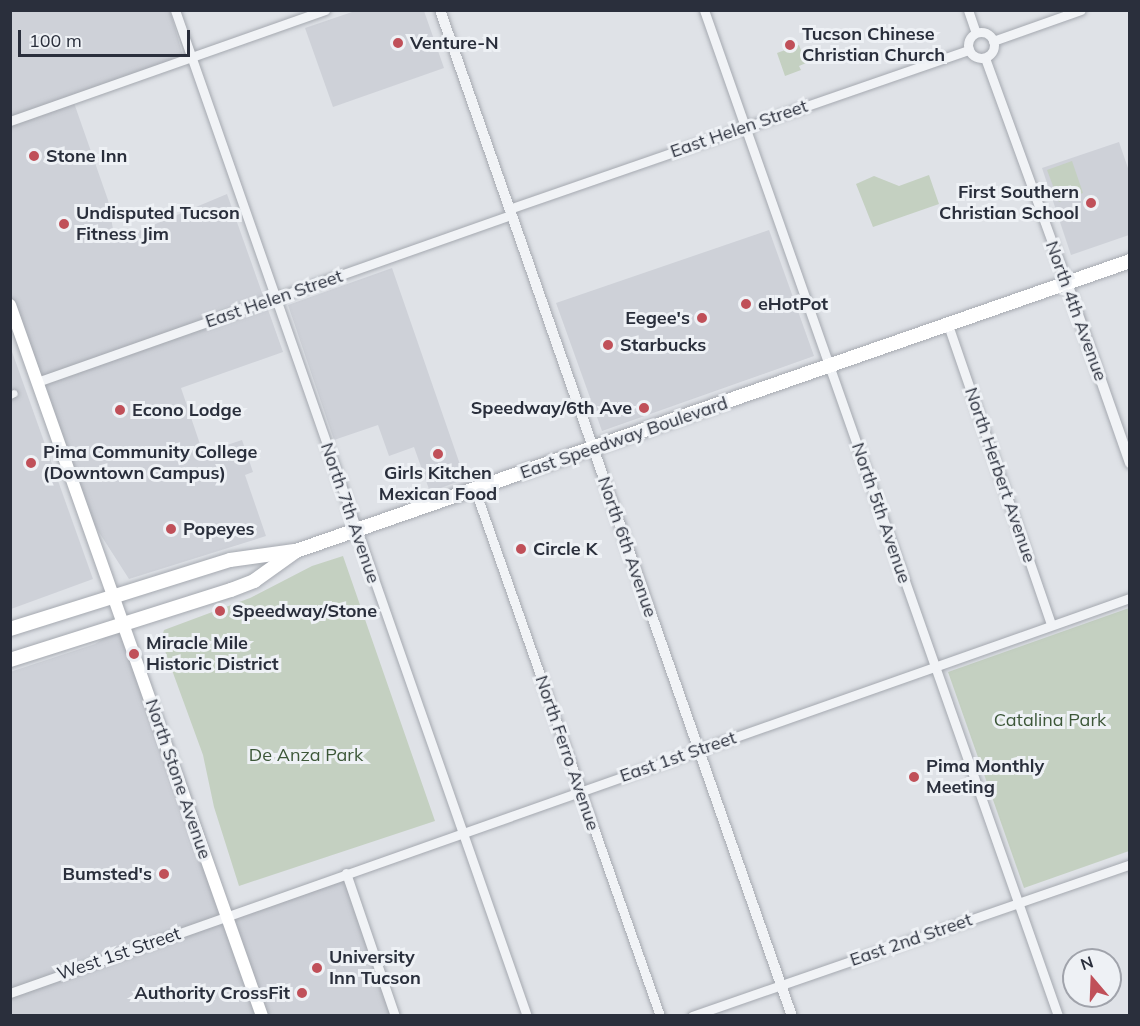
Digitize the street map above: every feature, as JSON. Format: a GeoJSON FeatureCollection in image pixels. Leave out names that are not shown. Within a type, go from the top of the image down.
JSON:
{"type":"FeatureCollection","features":[{"type":"Feature","properties":{"kind":"main road","name":"East Speedway Boulevard"},"geometry":{"type":"LineString","coordinates":[[10,660],[124,625],[254,581],[296,551],[357,532],[1130,261]]}},
{"type":"Feature","properties":{"kind":"main road","name":"North Stone Avenue"},"geometry":{"type":"LineString","coordinates":[[10,305],[262,1016]]}},
{"type":"Feature","properties":{"kind":"main road"},"geometry":{"type":"LineString","coordinates":[[10,629],[113,596],[250,557],[296,551]]}},
{"type":"Feature","properties":{"kind":"street","name":"North 7th Avenue"},"geometry":{"type":"LineString","coordinates":[[174,10],[527,1016]]}},
{"type":"Feature","properties":{"kind":"street"},"geometry":{"type":"LineString","coordinates":[[10,121],[325,10]]}},
{"type":"Feature","properties":{"kind":"street","name":"North 6th Avenue"},"geometry":{"type":"LineString","coordinates":[[440,10],[792,1016]]}},
{"type":"Feature","properties":{"kind":"street","name":"North 5th Avenue"},"geometry":{"type":"LineString","coordinates":[[704,10],[1058,1016]]}},
{"type":"Feature","properties":{"kind":"street"},"geometry":{"type":"LineString","coordinates":[[968,10],[976,33]]}},
{"type":"Feature","properties":{"kind":"street"},"geometry":{"type":"LineString","coordinates":[[993,41],[1081,10]]}},
{"type":"Feature","properties":{"kind":"street"},"geometry":{"type":"LineString","coordinates":[[976,33],[986,34],[993,41],[992,52],[985,58],[976,57],[969,50],[969,39],[976,33]]}},
{"type":"Feature","properties":{"kind":"street","name":"East Helen Street"},"geometry":{"type":"LineString","coordinates":[[37,382],[275,299],[745,127],[969,50]]}},
{"type":"Feature","properties":{"kind":"street","name":"North 4th Avenue"},"geometry":{"type":"LineString","coordinates":[[985,58],[1130,463]]}},
{"type":"Feature","properties":{"kind":"street","name":"North Herbert Avenue"},"geometry":{"type":"LineString","coordinates":[[948,326],[1052,624]]}},
{"type":"Feature","properties":{"kind":"street","name":"North Ferro Avenue"},"geometry":{"type":"LineString","coordinates":[[475,490],[660,1016]]}},
{"type":"Feature","properties":{"kind":"street","name":"East 1st Street"},"geometry":{"type":"LineString","coordinates":[[227,916],[1130,598]]}},
{"type":"Feature","properties":{"kind":"street","name":"East 2nd Street"},"geometry":{"type":"LineString","coordinates":[[692,1016],[1130,864]]}},
{"type":"Feature","properties":{"kind":"street"},"geometry":{"type":"LineString","coordinates":[[346,873],[395,1016]]}},
{"type":"Feature","properties":{"kind":"street","name":"West 1st Street"},"geometry":{"type":"LineString","coordinates":[[10,993],[227,916]]}},
{"type":"Feature","properties":{"kind":"shaded area"},"geometry":{"type":"Polygon","coordinates":[[[10,11],[170,11],[183,56],[73,100],[108,200],[115,241],[227,194],[283,352],[181,388],[203,453],[242,440],[253,472],[245,475],[266,536],[129,579],[79,501],[11,305],[10,11]]]}},
{"type":"Feature","properties":{"kind":"shaded area"},"geometry":{"type":"Polygon","coordinates":[[[355,11],[424,11],[444,68],[333,107],[305,28],[355,11]]]}},
{"type":"Feature","properties":{"kind":"shaded area","name":"First Southern Christian School"},"geometry":{"type":"Polygon","coordinates":[[[1119,142],[1129,171],[1129,235],[1071,255],[1042,168],[1119,142]]]}},
{"type":"Feature","properties":{"kind":"shaded area"},"geometry":{"type":"Polygon","coordinates":[[[769,230],[814,356],[602,431],[556,303],[769,230]]]}},
{"type":"Feature","properties":{"kind":"shaded area"},"geometry":{"type":"Polygon","coordinates":[[[392,268],[465,479],[430,492],[414,447],[389,456],[378,425],[334,440],[288,305],[392,268]]]}},
{"type":"Feature","properties":{"kind":"shaded area","name":"Pima Community College (Downtown Campus)"},"geometry":{"type":"Polygon","coordinates":[[[10,346],[93,579],[11,609],[10,609],[10,346]]]}},
{"type":"Feature","properties":{"kind":"shaded area"},"geometry":{"type":"Polygon","coordinates":[[[124,625],[227,916],[346,873],[395,1015],[11,1015],[10,672],[95,644],[124,625]]]}},
{"type":"Feature","properties":{"kind":"green space"},"geometry":{"type":"Polygon","coordinates":[[[799,45],[806,63],[799,66],[801,70],[785,76],[777,53],[799,45]]]}},
{"type":"Feature","properties":{"kind":"green space"},"geometry":{"type":"Polygon","coordinates":[[[1072,161],[1083,193],[1059,202],[1047,170],[1072,161]]]}},
{"type":"Feature","properties":{"kind":"green space"},"geometry":{"type":"Polygon","coordinates":[[[929,175],[939,204],[873,227],[856,184],[874,176],[899,186],[929,175]]]}},
{"type":"Feature","properties":{"kind":"green space","name":"De Anza Park"},"geometry":{"type":"Polygon","coordinates":[[[343,556],[435,821],[239,886],[214,807],[203,755],[161,640],[164,630],[250,598],[312,566],[343,556]]]}},
{"type":"Feature","properties":{"kind":"green space","name":"Catalina Park"},"geometry":{"type":"Polygon","coordinates":[[[1129,608],[1129,851],[1024,888],[948,672],[1129,608]]]}},
{"type":"Feature","properties":{"kind":"place","name":"Venture-N"},"geometry":{"type":"Point","coordinates":[398,43]}},
{"type":"Feature","properties":{"kind":"place","name":"Tucson Chinese Christian Church"},"geometry":{"type":"Point","coordinates":[790,45]}},
{"type":"Feature","properties":{"kind":"place","name":"Stone Inn"},"geometry":{"type":"Point","coordinates":[34,156]}},
{"type":"Feature","properties":{"kind":"place","name":"First Southern Christian School"},"geometry":{"type":"Point","coordinates":[1091,203]}},
{"type":"Feature","properties":{"kind":"place","name":"Undisputed Tucson Fitness Jim"},"geometry":{"type":"Point","coordinates":[64,224]}},
{"type":"Feature","properties":{"kind":"place","name":"eHotPot"},"geometry":{"type":"Point","coordinates":[746,304]}},
{"type":"Feature","properties":{"kind":"place","name":"Eegee's"},"geometry":{"type":"Point","coordinates":[702,318]}},
{"type":"Feature","properties":{"kind":"place","name":"Starbucks"},"geometry":{"type":"Point","coordinates":[608,345]}},
{"type":"Feature","properties":{"kind":"place","name":"Speedway/6th Ave"},"geometry":{"type":"Point","coordinates":[644,408]}},
{"type":"Feature","properties":{"kind":"place","name":"Econo Lodge"},"geometry":{"type":"Point","coordinates":[120,410]}},
{"type":"Feature","properties":{"kind":"place","name":"Girls Kitchen Mexican Food"},"geometry":{"type":"Point","coordinates":[438,454]}},
{"type":"Feature","properties":{"kind":"place","name":"Pima Community College (Downtown Campus)"},"geometry":{"type":"Point","coordinates":[31,463]}},
{"type":"Feature","properties":{"kind":"place","name":"Popeyes"},"geometry":{"type":"Point","coordinates":[171,529]}},
{"type":"Feature","properties":{"kind":"place","name":"Circle K"},"geometry":{"type":"Point","coordinates":[521,549]}},
{"type":"Feature","properties":{"kind":"place","name":"Speedway/Stone"},"geometry":{"type":"Point","coordinates":[220,611]}},
{"type":"Feature","properties":{"kind":"place","name":"Miracle Mile Historic District"},"geometry":{"type":"Point","coordinates":[134,654]}},
{"type":"Feature","properties":{"kind":"place","name":"Pima Monthly Meeting"},"geometry":{"type":"Point","coordinates":[914,777]}},
{"type":"Feature","properties":{"kind":"place","name":"Bumsted's"},"geometry":{"type":"Point","coordinates":[164,874]}},
{"type":"Feature","properties":{"kind":"place","name":"University Inn Tucson"},"geometry":{"type":"Point","coordinates":[317,968]}},
{"type":"Feature","properties":{"kind":"place","name":"Authority CrossFit"},"geometry":{"type":"Point","coordinates":[302,993]}}]}
